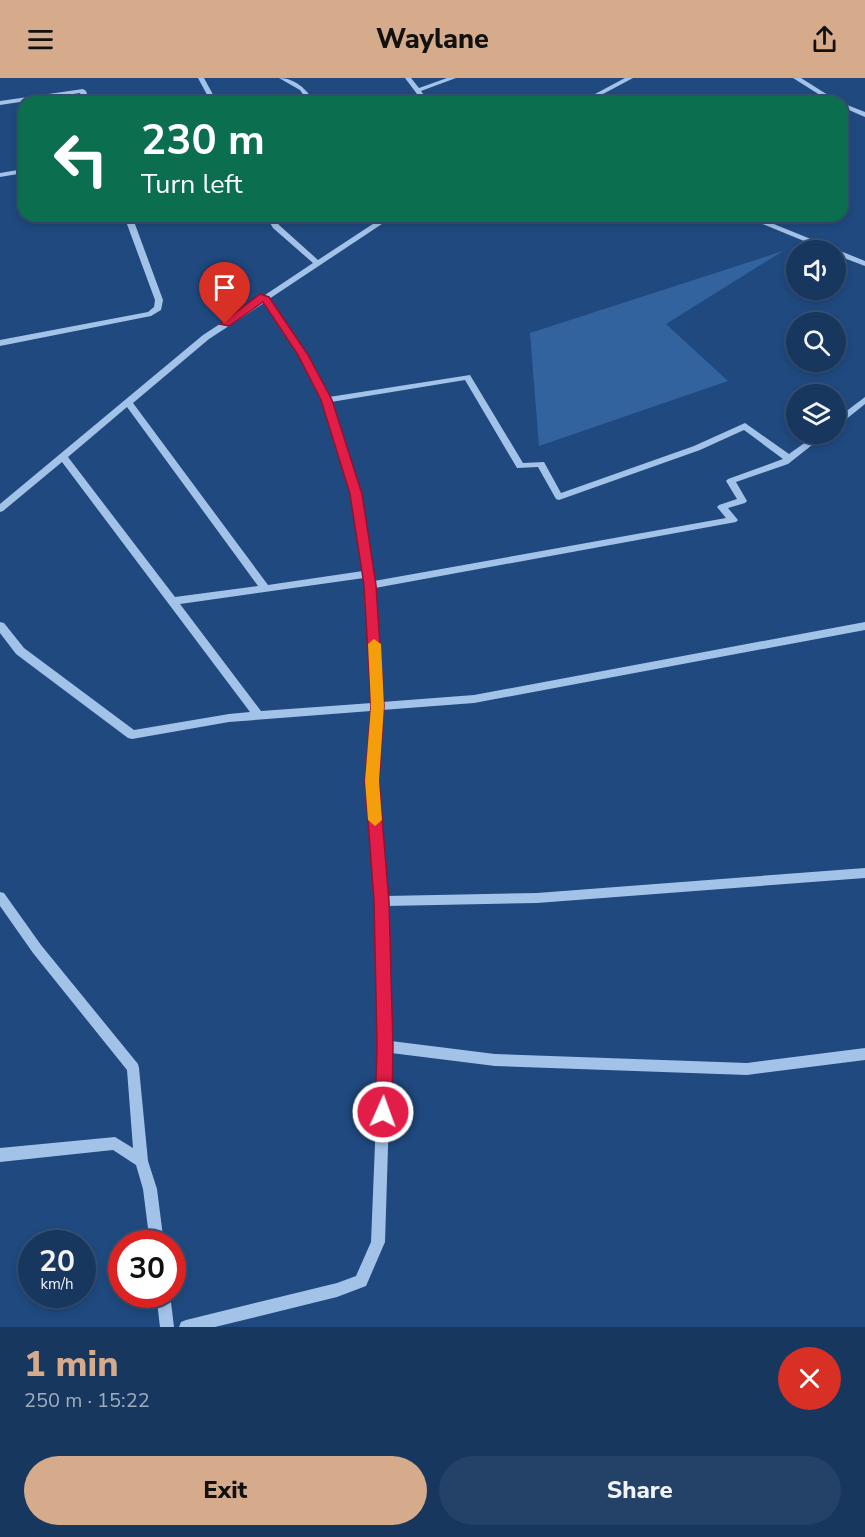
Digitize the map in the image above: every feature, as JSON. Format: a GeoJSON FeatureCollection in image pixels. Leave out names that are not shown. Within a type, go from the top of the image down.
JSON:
{"type":"FeatureCollection","features":[{"type":"Feature","properties":{"kind":"street"},"geometry":{"type":"LineString","coordinates":[[201,78],[211,96]]}},
{"type":"Feature","properties":{"kind":"street"},"geometry":{"type":"LineString","coordinates":[[282,78],[302,88],[308,96]]}},
{"type":"Feature","properties":{"kind":"street"},"geometry":{"type":"LineString","coordinates":[[408,78],[422,96]]}},
{"type":"Feature","properties":{"kind":"street"},"geometry":{"type":"LineString","coordinates":[[417,90],[453,78]]}},
{"type":"Feature","properties":{"kind":"street"},"geometry":{"type":"LineString","coordinates":[[595,96],[630,78]]}},
{"type":"Feature","properties":{"kind":"street"},"geometry":{"type":"LineString","coordinates":[[796,78],[826,96]]}},
{"type":"Feature","properties":{"kind":"street"},"geometry":{"type":"LineString","coordinates":[[45,96],[83,90],[85,96]]}},
{"type":"Feature","properties":{"kind":"street"},"geometry":{"type":"LineString","coordinates":[[0,103],[18,100]]}},
{"type":"Feature","properties":{"kind":"street"},"geometry":{"type":"LineString","coordinates":[[848,108],[865,115]]}},
{"type":"Feature","properties":{"kind":"street"},"geometry":{"type":"LineString","coordinates":[[0,175],[18,172]]}},
{"type":"Feature","properties":{"kind":"street"},"geometry":{"type":"LineString","coordinates":[[0,343],[151,314],[158,308],[159,300],[130,222]]}},
{"type":"Feature","properties":{"kind":"street"},"geometry":{"type":"LineString","coordinates":[[274,222],[317,263]]}},
{"type":"Feature","properties":{"kind":"street"},"geometry":{"type":"LineString","coordinates":[[0,509],[206,337],[381,222]]}},
{"type":"Feature","properties":{"kind":"street"},"geometry":{"type":"LineString","coordinates":[[762,222],[807,240]]}},
{"type":"Feature","properties":{"kind":"street"},"geometry":{"type":"LineString","coordinates":[[846,256],[865,264]]}},
{"type":"Feature","properties":{"kind":"street"},"geometry":{"type":"LineString","coordinates":[[186,1327],[337,1290],[361,1281],[378,1242],[385,1046],[381,901],[372,781],[377,706],[369,580],[356,494],[326,400],[303,355],[264,297]]}},
{"type":"Feature","properties":{"kind":"street"},"geometry":{"type":"LineString","coordinates":[[326,400],[467,377],[520,466],[541,464],[559,497],[697,448],[745,426],[789,459]]}},
{"type":"Feature","properties":{"kind":"street"},"geometry":{"type":"LineString","coordinates":[[846,415],[865,400]]}},
{"type":"Feature","properties":{"kind":"street"},"geometry":{"type":"LineString","coordinates":[[128,402],[265,588]]}},
{"type":"Feature","properties":{"kind":"street"},"geometry":{"type":"LineString","coordinates":[[175,602],[265,588],[369,580],[732,520],[722,507],[742,501],[731,481],[789,459],[809,444]]}},
{"type":"Feature","properties":{"kind":"street"},"geometry":{"type":"LineString","coordinates":[[63,456],[259,716]]}},
{"type":"Feature","properties":{"kind":"street"},"geometry":{"type":"LineString","coordinates":[[0,626],[20,651],[132,735],[229,718],[474,699],[865,626]]}},
{"type":"Feature","properties":{"kind":"street"},"geometry":{"type":"LineString","coordinates":[[381,901],[537,898],[865,873]]}},
{"type":"Feature","properties":{"kind":"street"},"geometry":{"type":"LineString","coordinates":[[0,897],[37,949],[133,1068],[141,1161],[150,1189],[155,1230]]}},
{"type":"Feature","properties":{"kind":"street"},"geometry":{"type":"LineString","coordinates":[[385,1046],[495,1060],[747,1069],[865,1054]]}},
{"type":"Feature","properties":{"kind":"street"},"geometry":{"type":"LineString","coordinates":[[0,1155],[115,1143],[141,1161]]}},
{"type":"Feature","properties":{"kind":"street"},"geometry":{"type":"LineString","coordinates":[[165,1308],[167,1327]]}},
{"type":"Feature","properties":{"kind":"shaded area"},"geometry":{"type":"Polygon","coordinates":[[[783,251],[666,324],[728,381],[539,446],[530,333],[783,251]]]}},
{"type":"Feature","properties":{"kind":"slow traffic"},"geometry":{"type":"LineString","coordinates":[[374,644],[377,706],[372,781],[375,820]]}},
{"type":"Feature","properties":{"kind":"route"},"geometry":{"type":"LineString","coordinates":[[225,324],[264,297],[303,355],[326,400],[356,494],[369,574],[374,637],[377,706],[372,781],[381,901],[385,1046],[383,1112]]}}]}
